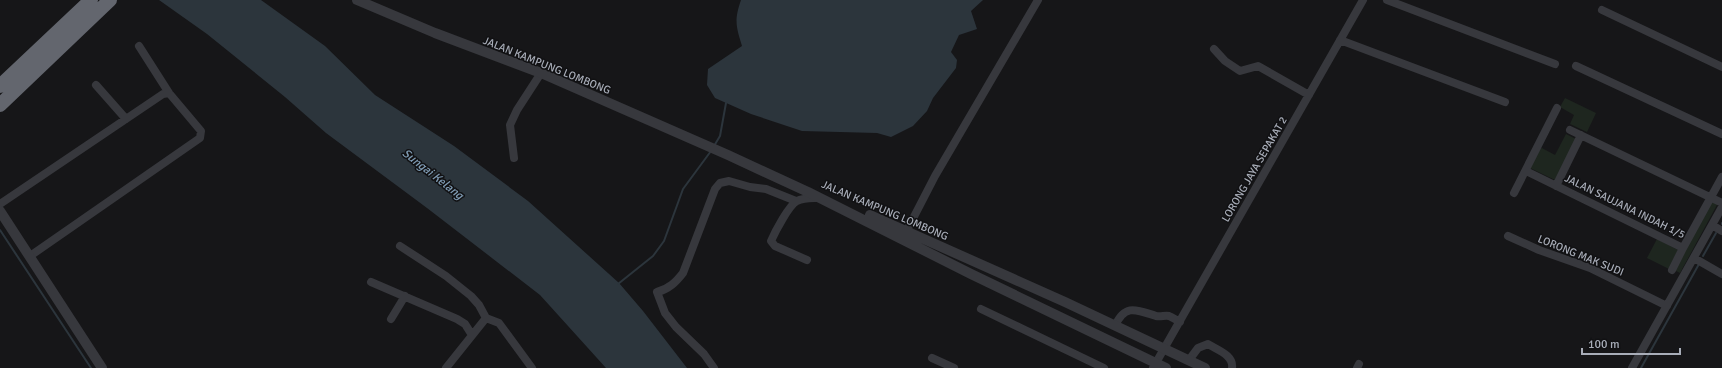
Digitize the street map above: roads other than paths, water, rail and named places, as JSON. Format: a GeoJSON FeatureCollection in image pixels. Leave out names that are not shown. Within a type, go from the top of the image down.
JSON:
{"type":"FeatureCollection","features":[{"type":"Feature","properties":{"kind":"highway"},"geometry":{"type":"LineString","coordinates":[[0,86],[91,0]]}},
{"type":"Feature","properties":{"kind":"highway"},"geometry":{"type":"LineString","coordinates":[[0,105],[107,4]]}},
{"type":"Feature","properties":{"kind":"street","name":"JALAN KAMPUNG LOMBONG"},"geometry":{"type":"LineString","coordinates":[[356,0],[428,31],[541,73],[728,154],[821,198],[905,235],[1065,302],[1205,368]]}},
{"type":"Feature","properties":{"kind":"street"},"geometry":{"type":"LineString","coordinates":[[905,235],[935,176],[1038,0]]}},
{"type":"Feature","properties":{"kind":"street","name":"LORONG JAYA SEPAKAT 2"},"geometry":{"type":"LineString","coordinates":[[1155,366],[1363,0]]}},
{"type":"Feature","properties":{"kind":"street"},"geometry":{"type":"LineString","coordinates":[[1387,0],[1555,64]]}},
{"type":"Feature","properties":{"kind":"street"},"geometry":{"type":"LineString","coordinates":[[1602,10],[1722,67]]}},
{"type":"Feature","properties":{"kind":"street"},"geometry":{"type":"LineString","coordinates":[[1340,40],[1505,102]]}},
{"type":"Feature","properties":{"kind":"street"},"geometry":{"type":"LineString","coordinates":[[30,256],[200,138],[201,131],[169,93],[139,46]]}},
{"type":"Feature","properties":{"kind":"street"},"geometry":{"type":"LineString","coordinates":[[1214,49],[1225,61],[1240,71],[1258,66],[1309,95]]}},
{"type":"Feature","properties":{"kind":"street"},"geometry":{"type":"LineString","coordinates":[[1576,66],[1722,134]]}},
{"type":"Feature","properties":{"kind":"street"},"geometry":{"type":"LineString","coordinates":[[514,158],[510,125],[517,110],[541,73]]}},
{"type":"Feature","properties":{"kind":"street"},"geometry":{"type":"LineString","coordinates":[[96,85],[126,119]]}},
{"type":"Feature","properties":{"kind":"street"},"geometry":{"type":"LineString","coordinates":[[0,204],[163,94],[169,93]]}},
{"type":"Feature","properties":{"kind":"street"},"geometry":{"type":"LineString","coordinates":[[1514,193],[1557,108]]}},
{"type":"Feature","properties":{"kind":"street"},"geometry":{"type":"LineString","coordinates":[[1570,130],[1722,203]]}},
{"type":"Feature","properties":{"kind":"street"},"geometry":{"type":"LineString","coordinates":[[1556,186],[1581,135]]}},
{"type":"Feature","properties":{"kind":"street","name":"JALAN SAUJANA INDAH 1/5"},"geometry":{"type":"LineString","coordinates":[[1526,171],[1683,248],[1722,177]]}},
{"type":"Feature","properties":{"kind":"street"},"geometry":{"type":"LineString","coordinates":[[714,368],[704,354],[676,327],[665,313],[657,292],[677,282],[683,273],[715,189],[720,183],[729,181],[750,187],[766,189],[796,201]]}},
{"type":"Feature","properties":{"kind":"street","name":"JALAN KAMPUNG LOMBONG"},"geometry":{"type":"LineString","coordinates":[[808,192],[831,198],[905,235],[977,277],[1155,366],[1166,368]]}},
{"type":"Feature","properties":{"kind":"street"},"geometry":{"type":"LineString","coordinates":[[807,260],[775,246],[770,241],[777,227],[796,201],[806,198],[821,198]]}},
{"type":"Feature","properties":{"kind":"street"},"geometry":{"type":"LineString","coordinates":[[1632,368],[1722,207]]}},
{"type":"Feature","properties":{"kind":"street"},"geometry":{"type":"LineString","coordinates":[[0,211],[102,368]]}},
{"type":"Feature","properties":{"kind":"street"},"geometry":{"type":"LineString","coordinates":[[1712,225],[1722,231]]}},
{"type":"Feature","properties":{"kind":"street","name":"LORONG MAK SUDI"},"geometry":{"type":"LineString","coordinates":[[1508,236],[1539,250],[1590,268],[1667,306]]}},
{"type":"Feature","properties":{"kind":"street"},"geometry":{"type":"LineString","coordinates":[[400,246],[446,276],[471,296],[479,305],[486,318],[499,323],[532,368]]}},
{"type":"Feature","properties":{"kind":"street"},"geometry":{"type":"LineString","coordinates":[[1672,270],[1683,248]]}},
{"type":"Feature","properties":{"kind":"street"},"geometry":{"type":"LineString","coordinates":[[1694,258],[1722,274]]}},
{"type":"Feature","properties":{"kind":"street"},"geometry":{"type":"LineString","coordinates":[[371,282],[465,324],[472,335]]}},
{"type":"Feature","properties":{"kind":"street"},"geometry":{"type":"LineString","coordinates":[[391,318],[404,296]]}},
{"type":"Feature","properties":{"kind":"street"},"geometry":{"type":"LineString","coordinates":[[981,309],[1104,368]]}},
{"type":"Feature","properties":{"kind":"street"},"geometry":{"type":"LineString","coordinates":[[1115,326],[1121,315],[1135,309],[1159,317],[1168,316],[1180,322]]}},
{"type":"Feature","properties":{"kind":"street"},"geometry":{"type":"LineString","coordinates":[[446,368],[486,318]]}},
{"type":"Feature","properties":{"kind":"street"},"geometry":{"type":"LineString","coordinates":[[1189,360],[1198,348],[1208,344],[1231,358],[1232,368]]}},
{"type":"Feature","properties":{"kind":"street"},"geometry":{"type":"LineString","coordinates":[[932,358],[954,368]]}},
{"type":"Feature","properties":{"kind":"water","name":"Sungai Kelang"},"geometry":{"type":"Polygon","coordinates":[[[159,0],[261,0],[325,46],[375,95],[454,146],[528,201],[619,283],[643,311],[687,368],[606,368],[540,295],[326,133],[285,97],[207,34],[159,0]]]}},
{"type":"Feature","properties":{"kind":"water"},"geometry":{"type":"Polygon","coordinates":[[[741,0],[983,0],[971,11],[977,29],[959,35],[951,52],[957,60],[956,68],[933,98],[927,111],[913,126],[891,137],[877,133],[802,131],[751,114],[715,98],[707,85],[708,69],[742,46],[738,34],[737,23],[737,13],[741,0]]]}},
{"type":"Feature","properties":{"kind":"waterway"},"geometry":{"type":"LineString","coordinates":[[714,146],[720,136],[726,103]]}},
{"type":"Feature","properties":{"kind":"waterway"},"geometry":{"type":"LineString","coordinates":[[618,284],[653,256],[664,241],[683,189],[711,151]]}},
{"type":"Feature","properties":{"kind":"waterway"},"geometry":{"type":"LineString","coordinates":[[0,230],[91,368]]}},
{"type":"Feature","properties":{"kind":"waterway"},"geometry":{"type":"LineString","coordinates":[[1703,256],[1716,233]]}},
{"type":"Feature","properties":{"kind":"waterway"},"geometry":{"type":"LineString","coordinates":[[1641,368],[1699,264]]}}]}
